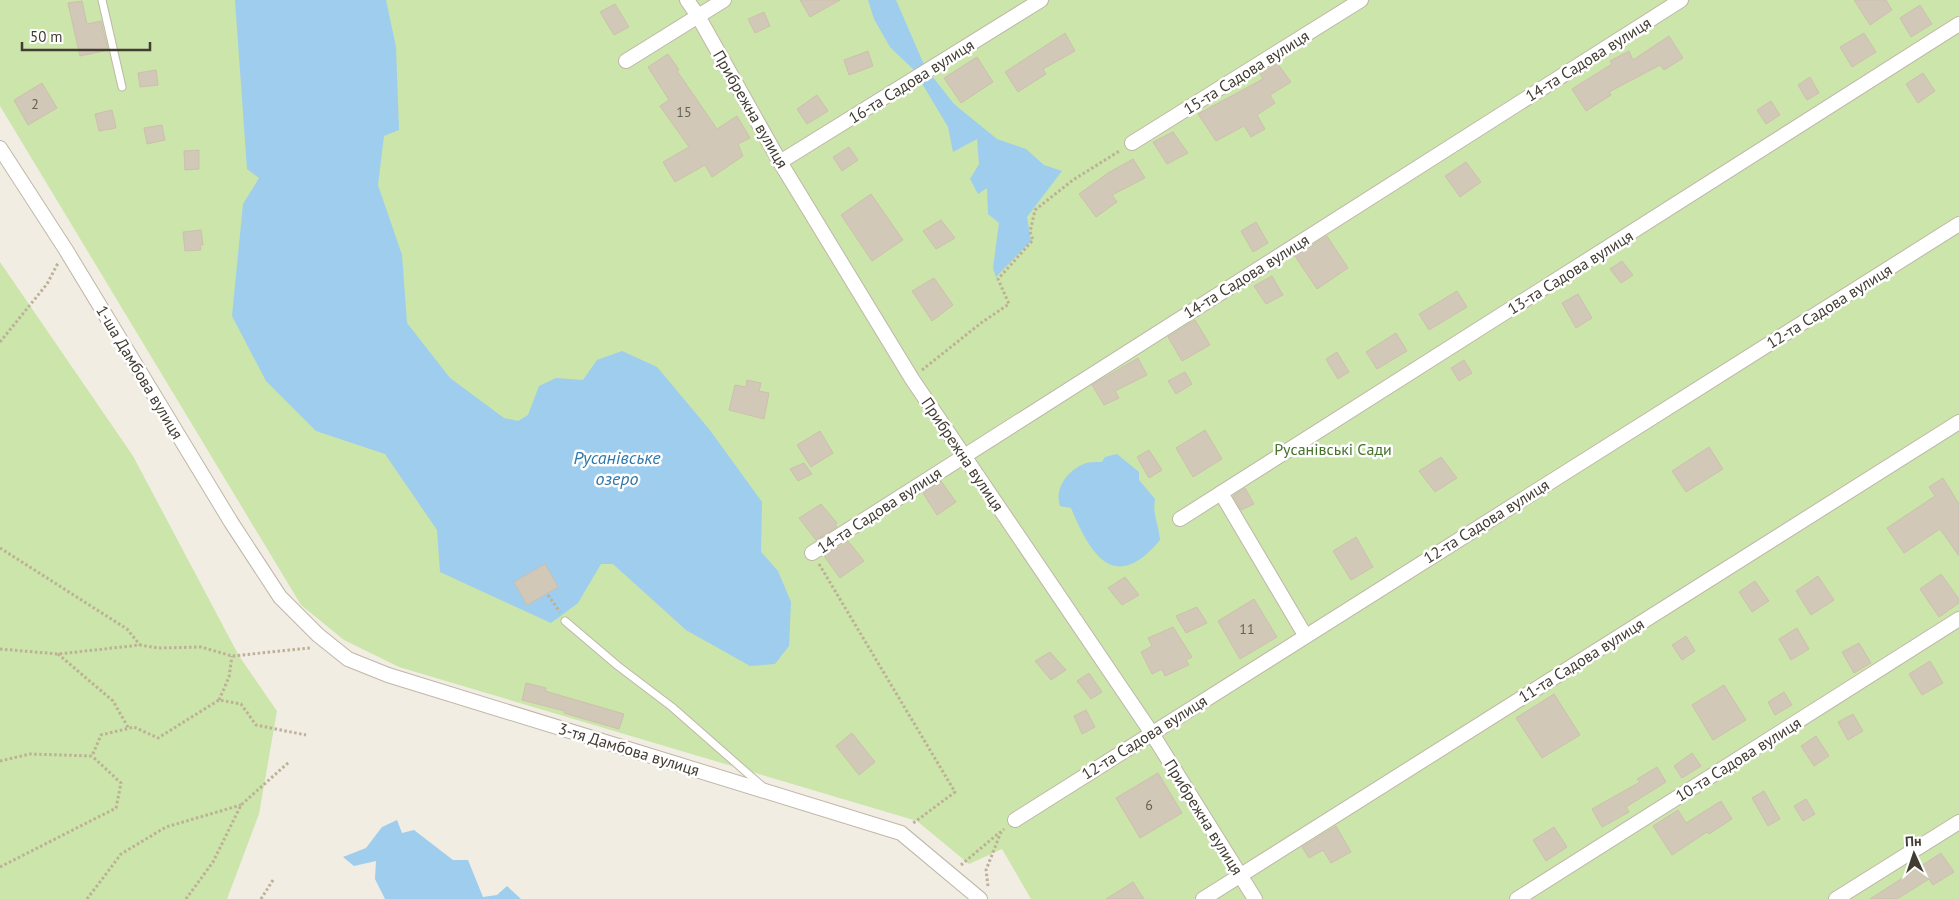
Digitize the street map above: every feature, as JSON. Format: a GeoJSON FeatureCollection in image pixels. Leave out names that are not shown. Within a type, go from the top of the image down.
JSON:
{"type":"FeatureCollection","features":[{"type":"Feature","properties":{"kind":"street","name":"Прибрежна вулиця"},"geometry":{"type":"LineString","coordinates":[[687,0],[698,16],[780,162],[912,379],[1151,732],[1254,899]]}},
{"type":"Feature","properties":{"kind":"street"},"geometry":{"type":"LineString","coordinates":[[626,61],[724,0]]}},
{"type":"Feature","properties":{"kind":"street","name":"16-та Садова вулиця"},"geometry":{"type":"LineString","coordinates":[[780,162],[1041,0]]}},
{"type":"Feature","properties":{"kind":"street","name":"15-та Садова вулиця"},"geometry":{"type":"LineString","coordinates":[[1132,144],[1361,0]]}},
{"type":"Feature","properties":{"kind":"street","name":"14-та Садова вулиця"},"geometry":{"type":"LineString","coordinates":[[812,553],[1681,0]]}},
{"type":"Feature","properties":{"kind":"street","name":"13-та Садова вулиця"},"geometry":{"type":"LineString","coordinates":[[1180,519],[1959,24]]}},
{"type":"Feature","properties":{"kind":"street","name":"1-ша Дамбова вулиця"},"geometry":{"type":"LineString","coordinates":[[0,148],[66,250],[231,522],[280,597]]}},
{"type":"Feature","properties":{"kind":"street","name":"12-та Садова вулиця"},"geometry":{"type":"LineString","coordinates":[[1014,820],[1959,224]]}},
{"type":"Feature","properties":{"kind":"street","name":"11-та Садова вулиця"},"geometry":{"type":"LineString","coordinates":[[1203,899],[1959,422]]}},
{"type":"Feature","properties":{"kind":"street"},"geometry":{"type":"LineString","coordinates":[[1221,493],[1305,635]]}},
{"type":"Feature","properties":{"kind":"street","name":"3-тя Дамбова вулиця"},"geometry":{"type":"LineString","coordinates":[[280,597],[348,659],[388,675],[901,833],[951,874],[984,894]]}},
{"type":"Feature","properties":{"kind":"street","name":"10-та Садова вулиця"},"geometry":{"type":"LineString","coordinates":[[1517,899],[1959,619]]}},
{"type":"Feature","properties":{"kind":"street"},"geometry":{"type":"LineString","coordinates":[[1836,899],[1959,822]]}},
{"type":"Feature","properties":{"kind":"lane"},"geometry":{"type":"LineString","coordinates":[[102,0],[122,87]]}},
{"type":"Feature","properties":{"kind":"lane"},"geometry":{"type":"LineString","coordinates":[[566,621],[618,666],[672,706],[768,792]]}},
{"type":"Feature","properties":{"kind":"path"},"geometry":{"type":"LineString","coordinates":[[912,379],[981,323],[1009,304],[998,279],[1033,240],[1030,232],[1035,210],[1073,180],[1132,144]]}},
{"type":"Feature","properties":{"kind":"path"},"geometry":{"type":"LineString","coordinates":[[0,342],[47,284],[66,250]]}},
{"type":"Feature","properties":{"kind":"path"},"geometry":{"type":"LineString","coordinates":[[0,548],[127,630],[140,644]]}},
{"type":"Feature","properties":{"kind":"path"},"geometry":{"type":"LineString","coordinates":[[812,553],[955,792],[901,833]]}},
{"type":"Feature","properties":{"kind":"path"},"geometry":{"type":"LineString","coordinates":[[548,595],[566,621]]}},
{"type":"Feature","properties":{"kind":"path"},"geometry":{"type":"LineString","coordinates":[[0,649],[58,654],[140,644],[158,648],[201,647],[232,656],[331,645]]}},
{"type":"Feature","properties":{"kind":"path"},"geometry":{"type":"LineString","coordinates":[[58,654],[113,701],[129,729]]}},
{"type":"Feature","properties":{"kind":"path"},"geometry":{"type":"LineString","coordinates":[[92,756],[101,735],[134,727],[158,738],[219,700],[229,677],[232,656]]}},
{"type":"Feature","properties":{"kind":"path"},"geometry":{"type":"LineString","coordinates":[[219,700],[241,704],[256,726],[306,735]]}},
{"type":"Feature","properties":{"kind":"path"},"geometry":{"type":"LineString","coordinates":[[0,761],[30,754],[92,756],[121,783],[116,808],[0,867]]}},
{"type":"Feature","properties":{"kind":"path"},"geometry":{"type":"LineString","coordinates":[[186,899],[213,862],[241,805],[289,762]]}},
{"type":"Feature","properties":{"kind":"path"},"geometry":{"type":"LineString","coordinates":[[87,899],[121,854],[166,827],[241,805]]}},
{"type":"Feature","properties":{"kind":"path"},"geometry":{"type":"LineString","coordinates":[[951,874],[1014,820]]}},
{"type":"Feature","properties":{"kind":"path"},"geometry":{"type":"LineString","coordinates":[[984,894],[986,870],[1001,832]]}},
{"type":"Feature","properties":{"kind":"path"},"geometry":{"type":"LineString","coordinates":[[261,899],[272,880]]}},
{"type":"Feature","properties":{"kind":"green space","name":"Русанівські Сади"},"geometry":{"type":"Polygon","coordinates":[[[0,0],[1959,0],[1959,899],[1031,899],[1002,849],[969,864],[917,821],[399,667],[344,640],[301,605],[0,106],[0,0]]]}},
{"type":"Feature","properties":{"kind":"green space"},"geometry":{"type":"Polygon","coordinates":[[[0,262],[133,456],[239,656],[277,711],[259,814],[227,899],[0,899],[0,262]]]}},
{"type":"Feature","properties":{"kind":"water","name":"Русанівське озеро"},"geometry":{"type":"Polygon","coordinates":[[[235,0],[386,0],[396,47],[399,130],[384,136],[378,185],[402,255],[407,323],[450,378],[504,418],[518,421],[528,415],[539,386],[556,378],[583,380],[597,360],[622,351],[657,367],[709,429],[762,502],[761,552],[778,571],[791,602],[789,646],[775,664],[750,666],[686,630],[613,564],[601,564],[578,603],[551,623],[440,572],[437,530],[385,454],[316,431],[266,381],[232,316],[243,204],[259,178],[247,169],[235,0]]]}},
{"type":"Feature","properties":{"kind":"water"},"geometry":{"type":"Polygon","coordinates":[[[868,0],[896,0],[925,67],[954,104],[997,139],[1026,149],[1044,165],[1062,171],[1027,217],[1031,241],[996,277],[993,268],[999,223],[988,214],[987,188],[978,194],[970,179],[979,164],[977,139],[953,152],[948,127],[914,70],[890,47],[874,19],[868,0]]]}},
{"type":"Feature","properties":{"kind":"water"},"geometry":{"type":"Polygon","coordinates":[[[1117,454],[1139,472],[1139,480],[1155,499],[1154,510],[1160,540],[1144,556],[1130,565],[1117,566],[1106,562],[1096,553],[1087,541],[1071,508],[1060,506],[1059,493],[1064,480],[1079,466],[1086,463],[1102,462],[1105,457],[1117,454]]]}},
{"type":"Feature","properties":{"kind":"water"},"geometry":{"type":"Polygon","coordinates":[[[397,820],[402,833],[414,830],[453,860],[468,860],[483,897],[497,895],[507,886],[521,899],[385,899],[375,879],[376,861],[354,866],[343,857],[366,848],[382,827],[397,820]]]}},
{"type":"Feature","properties":{"kind":"building"},"geometry":{"type":"Polygon","coordinates":[[[800,0],[840,0],[810,17],[800,0]]]}},
{"type":"Feature","properties":{"kind":"building"},"geometry":{"type":"Polygon","coordinates":[[[1854,0],[1886,0],[1892,10],[1870,25],[1854,0]]]}},
{"type":"Feature","properties":{"kind":"building"},"geometry":{"type":"Polygon","coordinates":[[[82,1],[87,24],[101,21],[108,50],[80,56],[68,3],[82,1]]]}},
{"type":"Feature","properties":{"kind":"building"},"geometry":{"type":"Polygon","coordinates":[[[615,4],[629,27],[614,35],[600,12],[615,4]]]}},
{"type":"Feature","properties":{"kind":"building"},"geometry":{"type":"Polygon","coordinates":[[[1920,5],[1932,24],[1911,37],[1900,18],[1920,5]]]}},
{"type":"Feature","properties":{"kind":"building"},"geometry":{"type":"Polygon","coordinates":[[[764,12],[770,26],[755,33],[748,19],[764,12]]]}},
{"type":"Feature","properties":{"kind":"building"},"geometry":{"type":"Polygon","coordinates":[[[1065,33],[1075,51],[1043,69],[1046,74],[1018,92],[1005,72],[1065,33]]]}},
{"type":"Feature","properties":{"kind":"building"},"geometry":{"type":"Polygon","coordinates":[[[1864,33],[1876,52],[1852,67],[1840,47],[1864,33]]]}},
{"type":"Feature","properties":{"kind":"building"},"geometry":{"type":"Polygon","coordinates":[[[1669,36],[1683,58],[1664,70],[1660,65],[1609,92],[1611,95],[1586,111],[1572,89],[1612,64],[1610,61],[1629,51],[1633,60],[1669,36]]]}},
{"type":"Feature","properties":{"kind":"building"},"geometry":{"type":"Polygon","coordinates":[[[868,51],[873,66],[849,75],[844,60],[868,51]]]}},
{"type":"Feature","properties":{"kind":"building"},"geometry":{"type":"Polygon","coordinates":[[[668,54],[679,70],[677,71],[717,129],[737,116],[750,138],[738,144],[743,156],[712,177],[705,165],[675,182],[663,162],[689,147],[660,106],[669,100],[648,67],[668,54]]]}},
{"type":"Feature","properties":{"kind":"building"},"geometry":{"type":"Polygon","coordinates":[[[977,57],[993,82],[961,103],[944,78],[977,57]]]}},
{"type":"Feature","properties":{"kind":"building"},"geometry":{"type":"Polygon","coordinates":[[[1277,63],[1291,82],[1270,95],[1275,103],[1257,115],[1265,129],[1251,137],[1244,126],[1216,141],[1198,114],[1263,79],[1260,74],[1277,63]]]}},
{"type":"Feature","properties":{"kind":"building"},"geometry":{"type":"Polygon","coordinates":[[[156,70],[158,85],[140,87],[138,73],[156,70]]]}},
{"type":"Feature","properties":{"kind":"building"},"geometry":{"type":"Polygon","coordinates":[[[1923,73],[1935,91],[1918,103],[1906,84],[1923,73]]]}},
{"type":"Feature","properties":{"kind":"building"},"geometry":{"type":"Polygon","coordinates":[[[1810,77],[1819,93],[1807,100],[1798,85],[1810,77]]]}},
{"type":"Feature","properties":{"kind":"building"},"geometry":{"type":"Polygon","coordinates":[[[42,83],[57,108],[28,125],[14,100],[42,83]]]}},
{"type":"Feature","properties":{"kind":"building"},"geometry":{"type":"Polygon","coordinates":[[[817,95],[828,111],[807,124],[797,109],[817,95]]]}},
{"type":"Feature","properties":{"kind":"building"},"geometry":{"type":"Polygon","coordinates":[[[1771,101],[1780,115],[1766,124],[1757,110],[1771,101]]]}},
{"type":"Feature","properties":{"kind":"building"},"geometry":{"type":"Polygon","coordinates":[[[112,110],[116,128],[99,131],[95,114],[112,110]]]}},
{"type":"Feature","properties":{"kind":"building"},"geometry":{"type":"Polygon","coordinates":[[[162,125],[165,140],[147,144],[144,128],[162,125]]]}},
{"type":"Feature","properties":{"kind":"building"},"geometry":{"type":"Polygon","coordinates":[[[1173,132],[1188,153],[1167,164],[1153,142],[1173,132]]]}},
{"type":"Feature","properties":{"kind":"building"},"geometry":{"type":"Polygon","coordinates":[[[849,147],[858,160],[842,171],[833,157],[849,147]]]}},
{"type":"Feature","properties":{"kind":"building"},"geometry":{"type":"Polygon","coordinates":[[[199,150],[199,169],[185,170],[184,151],[199,150]]]}},
{"type":"Feature","properties":{"kind":"building"},"geometry":{"type":"Polygon","coordinates":[[[1133,159],[1145,178],[1112,195],[1117,202],[1096,217],[1079,194],[1108,173],[1133,159]]]}},
{"type":"Feature","properties":{"kind":"building"},"geometry":{"type":"Polygon","coordinates":[[[1466,162],[1481,182],[1460,197],[1445,176],[1466,162]]]}},
{"type":"Feature","properties":{"kind":"building"},"geometry":{"type":"Polygon","coordinates":[[[871,194],[903,240],[872,261],[841,215],[871,194]]]}},
{"type":"Feature","properties":{"kind":"building"},"geometry":{"type":"Polygon","coordinates":[[[941,220],[955,238],[936,249],[923,231],[941,220]]]}},
{"type":"Feature","properties":{"kind":"building"},"geometry":{"type":"Polygon","coordinates":[[[1256,222],[1268,243],[1253,252],[1241,231],[1256,222]]]}},
{"type":"Feature","properties":{"kind":"building"},"geometry":{"type":"Polygon","coordinates":[[[201,230],[203,245],[200,245],[201,250],[185,251],[183,232],[201,230]]]}},
{"type":"Feature","properties":{"kind":"building"},"geometry":{"type":"Polygon","coordinates":[[[1327,236],[1348,268],[1317,289],[1295,256],[1327,236]]]}},
{"type":"Feature","properties":{"kind":"building"},"geometry":{"type":"Polygon","coordinates":[[[1622,261],[1633,275],[1621,283],[1610,269],[1622,261]]]}},
{"type":"Feature","properties":{"kind":"building"},"geometry":{"type":"Polygon","coordinates":[[[1272,276],[1283,295],[1266,304],[1254,286],[1272,276]]]}},
{"type":"Feature","properties":{"kind":"building"},"geometry":{"type":"Polygon","coordinates":[[[934,278],[953,305],[932,321],[912,291],[934,278]]]}},
{"type":"Feature","properties":{"kind":"building"},"geometry":{"type":"Polygon","coordinates":[[[1457,291],[1467,307],[1429,330],[1419,314],[1457,291]]]}},
{"type":"Feature","properties":{"kind":"building"},"geometry":{"type":"Polygon","coordinates":[[[1578,294],[1592,318],[1576,328],[1562,303],[1578,294]]]}},
{"type":"Feature","properties":{"kind":"building"},"geometry":{"type":"Polygon","coordinates":[[[1195,320],[1210,345],[1182,361],[1168,337],[1195,320]]]}},
{"type":"Feature","properties":{"kind":"building"},"geometry":{"type":"Polygon","coordinates":[[[1396,333],[1407,351],[1377,369],[1366,352],[1396,333]]]}},
{"type":"Feature","properties":{"kind":"building"},"geometry":{"type":"Polygon","coordinates":[[[1337,352],[1349,372],[1338,379],[1326,359],[1337,352]]]}},
{"type":"Feature","properties":{"kind":"building"},"geometry":{"type":"Polygon","coordinates":[[[1138,358],[1147,375],[1115,391],[1119,398],[1104,405],[1092,385],[1138,358]]]}},
{"type":"Feature","properties":{"kind":"building"},"geometry":{"type":"Polygon","coordinates":[[[1464,360],[1472,373],[1459,381],[1451,368],[1464,360]]]}},
{"type":"Feature","properties":{"kind":"building"},"geometry":{"type":"Polygon","coordinates":[[[1185,372],[1192,384],[1176,394],[1168,381],[1185,372]]]}},
{"type":"Feature","properties":{"kind":"building"},"geometry":{"type":"Polygon","coordinates":[[[747,380],[761,383],[759,391],[769,393],[764,419],[729,410],[735,385],[746,387],[747,380]]]}},
{"type":"Feature","properties":{"kind":"building"},"geometry":{"type":"Polygon","coordinates":[[[1205,430],[1222,459],[1193,477],[1176,448],[1205,430]]]}},
{"type":"Feature","properties":{"kind":"building"},"geometry":{"type":"Polygon","coordinates":[[[820,431],[833,453],[811,467],[797,445],[820,431]]]}},
{"type":"Feature","properties":{"kind":"building"},"geometry":{"type":"Polygon","coordinates":[[[1709,447],[1723,469],[1686,492],[1672,471],[1709,447]]]}},
{"type":"Feature","properties":{"kind":"building"},"geometry":{"type":"Polygon","coordinates":[[[1149,450],[1162,470],[1149,478],[1137,457],[1149,450]]]}},
{"type":"Feature","properties":{"kind":"building"},"geometry":{"type":"Polygon","coordinates":[[[1441,457],[1457,478],[1435,492],[1419,471],[1441,457]]]}},
{"type":"Feature","properties":{"kind":"building"},"geometry":{"type":"Polygon","coordinates":[[[804,463],[812,474],[798,481],[790,469],[804,463]]]}},
{"type":"Feature","properties":{"kind":"building"},"geometry":{"type":"Polygon","coordinates":[[[1943,478],[1959,504],[1959,556],[1940,529],[1904,553],[1887,528],[1935,496],[1929,487],[1943,478]]]}},
{"type":"Feature","properties":{"kind":"building"},"geometry":{"type":"Polygon","coordinates":[[[941,481],[956,502],[937,515],[923,493],[941,481]]]}},
{"type":"Feature","properties":{"kind":"building"},"geometry":{"type":"Polygon","coordinates":[[[1245,488],[1254,504],[1241,510],[1233,496],[1245,488]]]}},
{"type":"Feature","properties":{"kind":"building"},"geometry":{"type":"Polygon","coordinates":[[[821,504],[837,523],[835,524],[837,527],[816,540],[799,518],[821,504]]]}},
{"type":"Feature","properties":{"kind":"building"},"geometry":{"type":"Polygon","coordinates":[[[1356,537],[1373,567],[1351,580],[1333,551],[1356,537]]]}},
{"type":"Feature","properties":{"kind":"building"},"geometry":{"type":"Polygon","coordinates":[[[848,541],[864,561],[840,578],[824,556],[848,541]]]}},
{"type":"Feature","properties":{"kind":"building"},"geometry":{"type":"Polygon","coordinates":[[[545,564],[558,587],[527,605],[514,582],[545,564]]]}},
{"type":"Feature","properties":{"kind":"building"},"geometry":{"type":"Polygon","coordinates":[[[1941,574],[1959,599],[1959,603],[1939,617],[1920,589],[1941,574]]]}},
{"type":"Feature","properties":{"kind":"building"},"geometry":{"type":"Polygon","coordinates":[[[1818,576],[1834,600],[1811,615],[1796,591],[1818,576]]]}},
{"type":"Feature","properties":{"kind":"building"},"geometry":{"type":"Polygon","coordinates":[[[1125,577],[1139,595],[1122,605],[1108,588],[1125,577]]]}},
{"type":"Feature","properties":{"kind":"building"},"geometry":{"type":"Polygon","coordinates":[[[1755,581],[1769,601],[1752,612],[1739,592],[1755,581]]]}},
{"type":"Feature","properties":{"kind":"building"},"geometry":{"type":"Polygon","coordinates":[[[1254,599],[1277,637],[1240,659],[1218,621],[1254,599]]]}},
{"type":"Feature","properties":{"kind":"building"},"geometry":{"type":"Polygon","coordinates":[[[1197,607],[1207,623],[1186,633],[1176,616],[1197,607]]]}},
{"type":"Feature","properties":{"kind":"building"},"geometry":{"type":"Polygon","coordinates":[[[1173,627],[1192,657],[1186,660],[1189,665],[1165,676],[1162,669],[1152,674],[1141,652],[1152,646],[1148,638],[1173,627]]]}},
{"type":"Feature","properties":{"kind":"building"},"geometry":{"type":"Polygon","coordinates":[[[1797,628],[1809,649],[1791,660],[1779,639],[1797,628]]]}},
{"type":"Feature","properties":{"kind":"building"},"geometry":{"type":"Polygon","coordinates":[[[1686,636],[1695,651],[1682,660],[1672,645],[1686,636]]]}},
{"type":"Feature","properties":{"kind":"building"},"geometry":{"type":"Polygon","coordinates":[[[1859,643],[1871,663],[1854,673],[1842,652],[1859,643]]]}},
{"type":"Feature","properties":{"kind":"building"},"geometry":{"type":"Polygon","coordinates":[[[1050,652],[1066,670],[1051,680],[1035,661],[1050,652]]]}},
{"type":"Feature","properties":{"kind":"building"},"geometry":{"type":"Polygon","coordinates":[[[1930,661],[1943,683],[1922,695],[1909,674],[1930,661]]]}},
{"type":"Feature","properties":{"kind":"building"},"geometry":{"type":"Polygon","coordinates":[[[1089,673],[1102,692],[1091,699],[1077,681],[1089,673]]]}},
{"type":"Feature","properties":{"kind":"building"},"geometry":{"type":"Polygon","coordinates":[[[526,683],[546,688],[545,691],[624,714],[619,729],[564,713],[565,711],[522,700],[526,683]]]}},
{"type":"Feature","properties":{"kind":"building"},"geometry":{"type":"Polygon","coordinates":[[[1724,685],[1746,720],[1713,740],[1692,705],[1724,685]]]}},
{"type":"Feature","properties":{"kind":"building"},"geometry":{"type":"Polygon","coordinates":[[[1784,692],[1792,705],[1775,715],[1768,702],[1784,692]]]}},
{"type":"Feature","properties":{"kind":"building"},"geometry":{"type":"Polygon","coordinates":[[[1554,694],[1580,735],[1542,758],[1516,718],[1554,694]]]}},
{"type":"Feature","properties":{"kind":"building"},"geometry":{"type":"Polygon","coordinates":[[[1086,710],[1095,727],[1082,734],[1074,716],[1086,710]]]}},
{"type":"Feature","properties":{"kind":"building"},"geometry":{"type":"Polygon","coordinates":[[[1853,714],[1863,731],[1848,740],[1838,722],[1853,714]]]}},
{"type":"Feature","properties":{"kind":"building"},"geometry":{"type":"Polygon","coordinates":[[[852,733],[875,762],[859,775],[836,746],[852,733]]]}},
{"type":"Feature","properties":{"kind":"building"},"geometry":{"type":"Polygon","coordinates":[[[1816,736],[1829,756],[1814,766],[1801,746],[1816,736]]]}},
{"type":"Feature","properties":{"kind":"building"},"geometry":{"type":"Polygon","coordinates":[[[1692,753],[1701,766],[1682,778],[1674,766],[1692,753]]]}},
{"type":"Feature","properties":{"kind":"building"},"geometry":{"type":"Polygon","coordinates":[[[1657,767],[1666,782],[1626,807],[1629,812],[1602,827],[1592,809],[1640,782],[1637,779],[1657,767]]]}},
{"type":"Feature","properties":{"kind":"building"},"geometry":{"type":"Polygon","coordinates":[[[1158,773],[1182,813],[1140,838],[1116,798],[1158,773]]]}},
{"type":"Feature","properties":{"kind":"building"},"geometry":{"type":"Polygon","coordinates":[[[1764,791],[1780,819],[1768,826],[1752,798],[1764,791]]]}},
{"type":"Feature","properties":{"kind":"building"},"geometry":{"type":"Polygon","coordinates":[[[1806,799],[1815,814],[1803,821],[1794,806],[1806,799]]]}},
{"type":"Feature","properties":{"kind":"building"},"geometry":{"type":"Polygon","coordinates":[[[1721,801],[1732,819],[1709,834],[1707,832],[1672,855],[1653,826],[1678,810],[1686,823],[1721,801]]]}},
{"type":"Feature","properties":{"kind":"building"},"geometry":{"type":"Polygon","coordinates":[[[1336,826],[1351,852],[1331,863],[1323,850],[1309,858],[1302,847],[1336,826]]]}},
{"type":"Feature","properties":{"kind":"building"},"geometry":{"type":"Polygon","coordinates":[[[1554,827],[1567,847],[1546,861],[1533,840],[1554,827]]]}},
{"type":"Feature","properties":{"kind":"building"},"geometry":{"type":"Polygon","coordinates":[[[1941,853],[1954,872],[1933,885],[1929,879],[1897,899],[1870,899],[1941,853]]]}},
{"type":"Feature","properties":{"kind":"building"},"geometry":{"type":"Polygon","coordinates":[[[1133,882],[1144,899],[1106,899],[1133,882]]]}}]}
